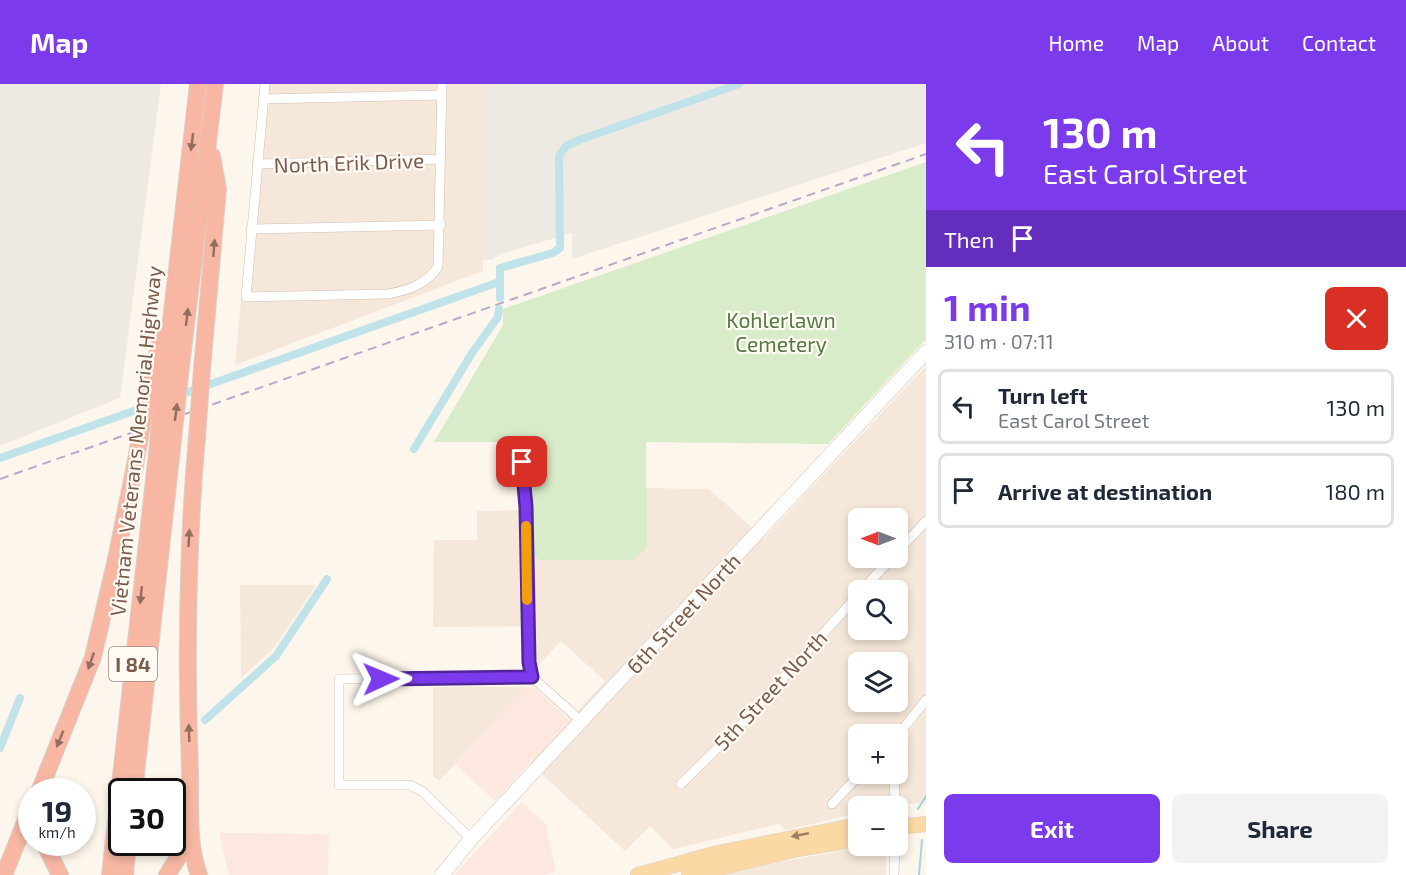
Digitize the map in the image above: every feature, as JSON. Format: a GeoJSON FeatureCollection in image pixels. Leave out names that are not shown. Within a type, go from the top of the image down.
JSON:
{"type":"FeatureCollection","features":[{"type":"Feature","properties":{"kind":"highway","name":"Vietnam Veterans Memorial Highway"},"geometry":{"type":"LineString","coordinates":[[164,381],[198,84]]}},
{"type":"Feature","properties":{"kind":"highway","name":"Vietnam Veterans Memorial Highway"},"geometry":{"type":"LineString","coordinates":[[164,381],[208,138],[215,84]]}},
{"type":"Feature","properties":{"kind":"highway"},"geometry":{"type":"LineString","coordinates":[[199,875],[192,842],[186,661],[187,586],[197,437],[218,189],[208,138]]}},
{"type":"Feature","properties":{"kind":"highway"},"geometry":{"type":"LineString","coordinates":[[45,778],[93,657],[136,460],[164,381]]}},
{"type":"Feature","properties":{"kind":"highway","name":"I 84"},"geometry":{"type":"LineString","coordinates":[[164,381],[164,451]]}},
{"type":"Feature","properties":{"kind":"highway","name":"Vietnam Veterans Memorial Highway"},"geometry":{"type":"LineString","coordinates":[[136,778],[162,551],[164,451]]}},
{"type":"Feature","properties":{"kind":"highway","name":"Vietnam Veterans Memorial Highway"},"geometry":{"type":"LineString","coordinates":[[110,875],[164,451]]}},
{"type":"Feature","properties":{"kind":"highway"},"geometry":{"type":"LineString","coordinates":[[167,875],[179,856],[190,774]]}},
{"type":"Feature","properties":{"kind":"highway"},"geometry":{"type":"LineString","coordinates":[[4,875],[18,840]]}},
{"type":"Feature","properties":{"kind":"highway"},"geometry":{"type":"LineString","coordinates":[[50,856],[60,875]]}},
{"type":"Feature","properties":{"kind":"highway"},"geometry":{"type":"LineString","coordinates":[[125,875],[127,856]]}},
{"type":"Feature","properties":{"kind":"main road"},"geometry":{"type":"LineString","coordinates":[[908,826],[926,824]]}},
{"type":"Feature","properties":{"kind":"main road"},"geometry":{"type":"LineString","coordinates":[[638,875],[718,853],[848,827]]}},
{"type":"Feature","properties":{"kind":"main road"},"geometry":{"type":"LineString","coordinates":[[689,875],[798,849],[848,841]]}},
{"type":"Feature","properties":{"kind":"street"},"geometry":{"type":"LineString","coordinates":[[265,84],[246,297],[388,294],[429,281],[438,267],[441,225],[442,84]]}},
{"type":"Feature","properties":{"kind":"street"},"geometry":{"type":"LineString","coordinates":[[263,99],[442,95]]}},
{"type":"Feature","properties":{"kind":"street","name":"North Erik Drive"},"geometry":{"type":"LineString","coordinates":[[257,164],[441,159]]}},
{"type":"Feature","properties":{"kind":"street"},"geometry":{"type":"LineString","coordinates":[[251,229],[441,225]]}},
{"type":"Feature","properties":{"kind":"street","name":"6th Street North"},"geometry":{"type":"LineString","coordinates":[[442,875],[471,839],[926,352]]}},
{"type":"Feature","properties":{"kind":"street"},"geometry":{"type":"LineString","coordinates":[[522,462],[526,507],[529,662],[532,677],[582,722]]}},
{"type":"Feature","properties":{"kind":"street"},"geometry":{"type":"LineString","coordinates":[[908,540],[926,521]]}},
{"type":"Feature","properties":{"kind":"street"},"geometry":{"type":"LineString","coordinates":[[871,580],[883,568]]}},
{"type":"Feature","properties":{"kind":"street","name":"5th Street North"},"geometry":{"type":"LineString","coordinates":[[681,784],[739,727],[848,606]]}},
{"type":"Feature","properties":{"kind":"street"},"geometry":{"type":"LineString","coordinates":[[471,839],[423,792],[410,785],[339,785],[339,679],[532,677]]}},
{"type":"Feature","properties":{"kind":"street"},"geometry":{"type":"LineString","coordinates":[[907,724],[926,700]]}},
{"type":"Feature","properties":{"kind":"street"},"geometry":{"type":"LineString","coordinates":[[832,804],[851,784]]}},
{"type":"Feature","properties":{"kind":"street"},"geometry":{"type":"LineString","coordinates":[[894,875],[895,856]]}},
{"type":"Feature","properties":{"kind":"shaded area"},"geometry":{"type":"Polygon","coordinates":[[[0,84],[161,84],[120,398],[0,446],[0,84]]]}},
{"type":"Feature","properties":{"kind":"shaded area"},"geometry":{"type":"Polygon","coordinates":[[[261,84],[483,84],[483,271],[235,365],[261,84]]]}},
{"type":"Feature","properties":{"kind":"shaded area"},"geometry":{"type":"Polygon","coordinates":[[[483,84],[926,84],[926,143],[572,259],[572,233],[500,254],[492,260],[483,260],[483,84]]]}},
{"type":"Feature","properties":{"kind":"shaded area"},"geometry":{"type":"Polygon","coordinates":[[[926,366],[926,803],[908,804],[908,796],[848,796],[848,815],[786,830],[779,824],[673,849],[650,826],[625,851],[530,763],[605,681],[561,641],[535,669],[533,626],[433,627],[434,540],[477,540],[477,511],[533,510],[533,554],[647,548],[646,488],[709,489],[764,538],[926,366]]]}},
{"type":"Feature","properties":{"kind":"shaded area"},"geometry":{"type":"Polygon","coordinates":[[[240,585],[316,585],[274,648],[241,678],[240,585]]]}},
{"type":"Feature","properties":{"kind":"shaded area"},"geometry":{"type":"Polygon","coordinates":[[[433,687],[526,687],[439,781],[433,776],[433,687]]]}},
{"type":"Feature","properties":{"kind":"shaded area"},"geometry":{"type":"Polygon","coordinates":[[[526,687],[534,687],[569,720],[495,801],[455,764],[526,687]]]}},
{"type":"Feature","properties":{"kind":"shaded area"},"geometry":{"type":"Polygon","coordinates":[[[522,802],[546,825],[556,872],[545,875],[454,875],[522,802]]]}},
{"type":"Feature","properties":{"kind":"shaded area"},"geometry":{"type":"Polygon","coordinates":[[[219,833],[329,834],[328,875],[229,875],[219,833]]]}},
{"type":"Feature","properties":{"kind":"shaded area"},"geometry":{"type":"Polygon","coordinates":[[[848,850],[848,856],[886,856],[886,875],[723,875],[756,866],[848,850]]]}},
{"type":"Feature","properties":{"kind":"green space","name":"Kohlerlawn Cemetery"},"geometry":{"type":"Polygon","coordinates":[[[926,162],[926,339],[828,444],[646,442],[647,548],[633,560],[539,560],[533,554],[533,442],[434,442],[503,325],[503,309],[926,162]]]}},
{"type":"Feature","properties":{"kind":"waterway"},"geometry":{"type":"LineString","coordinates":[[500,298],[500,268],[553,253],[560,248],[559,156],[566,146],[739,84]]}},
{"type":"Feature","properties":{"kind":"waterway"},"geometry":{"type":"LineString","coordinates":[[177,396],[499,282]]}},
{"type":"Feature","properties":{"kind":"waterway"},"geometry":{"type":"LineString","coordinates":[[414,449],[472,353],[498,317],[499,309]]}},
{"type":"Feature","properties":{"kind":"waterway"},"geometry":{"type":"LineString","coordinates":[[0,458],[145,407]]}},
{"type":"Feature","properties":{"kind":"waterway"},"geometry":{"type":"LineString","coordinates":[[205,720],[276,656],[327,579]]}},
{"type":"Feature","properties":{"kind":"waterway"},"geometry":{"type":"LineString","coordinates":[[0,748],[20,698]]}},
{"type":"Feature","properties":{"kind":"waterway"},"geometry":{"type":"LineString","coordinates":[[918,809],[926,796]]}},
{"type":"Feature","properties":{"kind":"waterway"},"geometry":{"type":"LineString","coordinates":[[919,875],[922,840]]}},
{"type":"Feature","properties":{"kind":"railway"},"geometry":{"type":"LineString","coordinates":[[0,479],[926,154]]}},
{"type":"Feature","properties":{"kind":"slow traffic"},"geometry":{"type":"LineString","coordinates":[[526,526],[527,600]]}},
{"type":"Feature","properties":{"kind":"route"},"geometry":{"type":"LineString","coordinates":[[381,679],[532,677],[529,662],[526,507],[522,462]]}}]}
